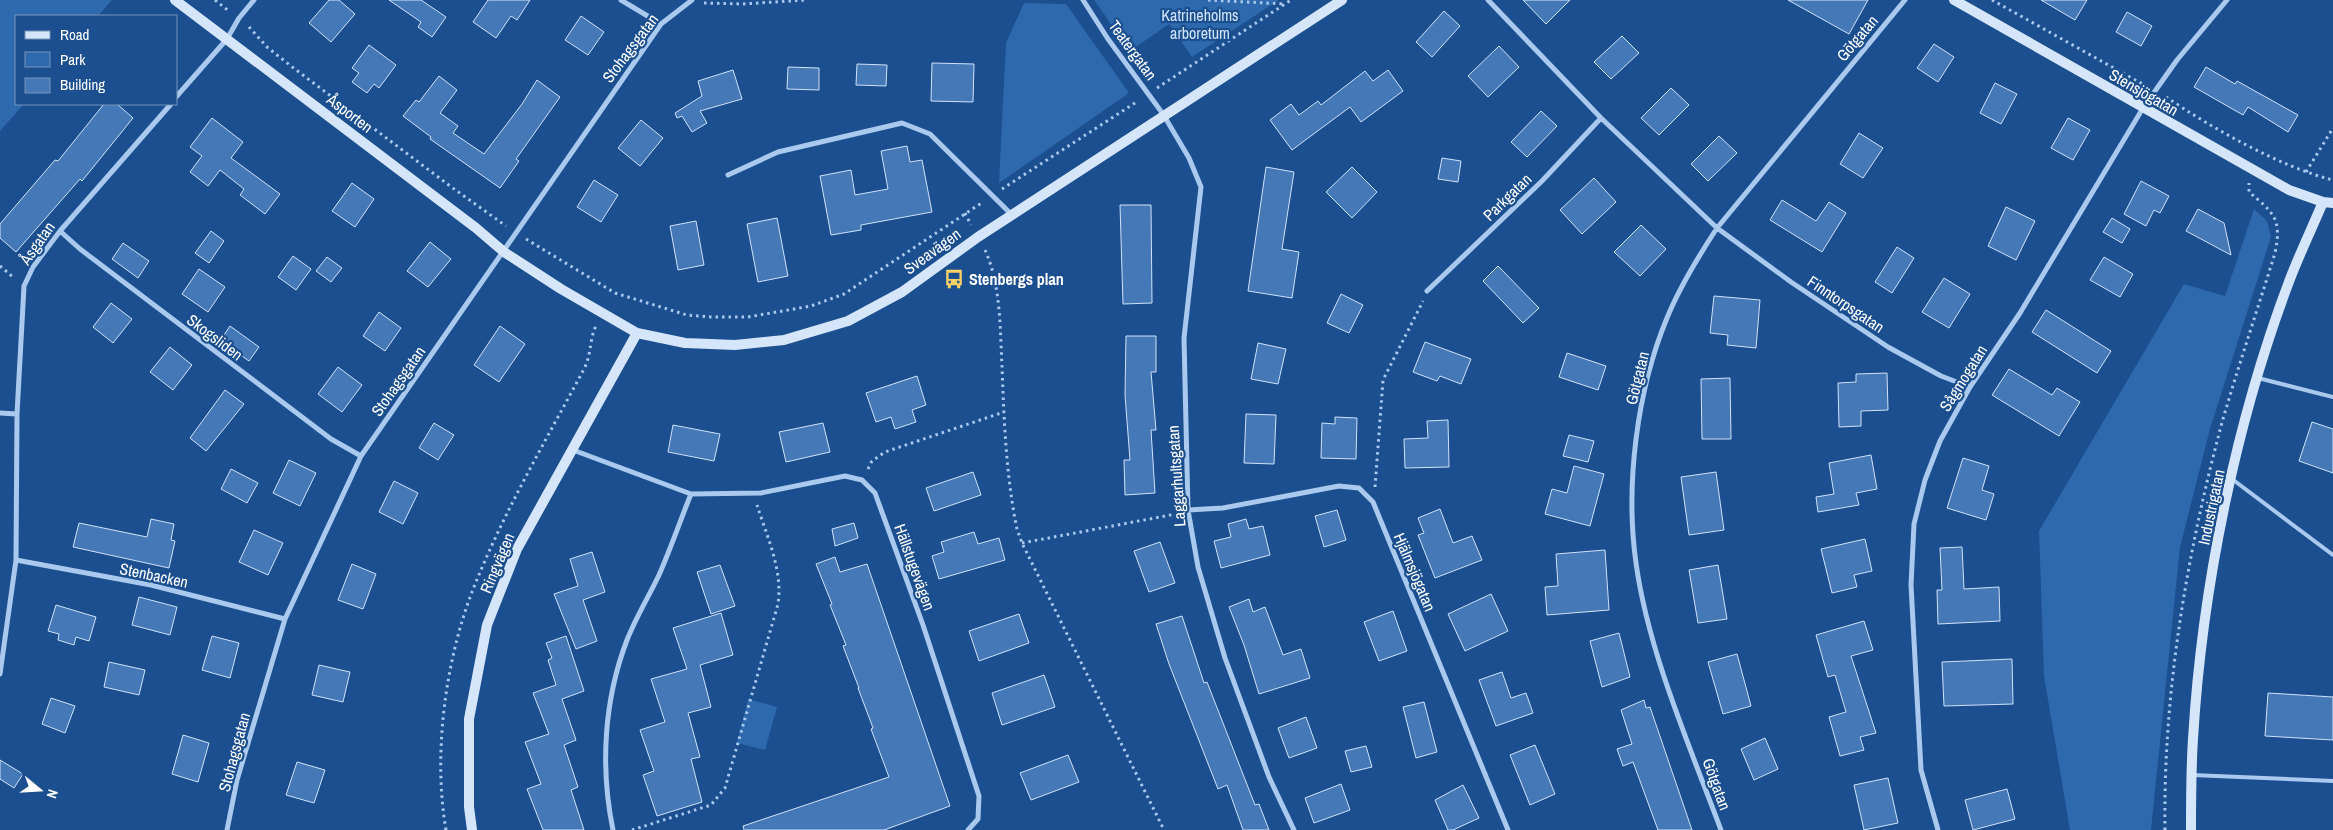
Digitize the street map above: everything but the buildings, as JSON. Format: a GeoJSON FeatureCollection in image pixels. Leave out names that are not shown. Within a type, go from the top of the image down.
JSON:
{"type":"FeatureCollection","features":[{"type":"Feature","properties":{"kind":"street","name":"Åsporten"},"geometry":{"type":"LineString","coordinates":[[175,0],[476,228],[504,252]]}},
{"type":"Feature","properties":{"kind":"street"},"geometry":{"type":"LineString","coordinates":[[178,96],[227,39],[239,18],[254,0]]}},
{"type":"Feature","properties":{"kind":"street"},"geometry":{"type":"LineString","coordinates":[[621,0],[661,24]]}},
{"type":"Feature","properties":{"kind":"street","name":"Stohagsgatan"},"geometry":{"type":"LineString","coordinates":[[227,830],[237,780],[285,619],[361,456],[661,24],[692,0]]}},
{"type":"Feature","properties":{"kind":"street","name":"Teatergatan"},"geometry":{"type":"LineString","coordinates":[[1083,0],[1108,39],[1163,114]]}},
{"type":"Feature","properties":{"kind":"street","name":"Sveavägen"},"geometry":{"type":"LineString","coordinates":[[504,252],[561,289],[636,333],[685,343],[735,345],[784,340],[855,317],[902,292],[1011,214],[1342,0]]}},
{"type":"Feature","properties":{"kind":"street"},"geometry":{"type":"LineString","coordinates":[[1488,0],[1601,118],[1717,228]]}},
{"type":"Feature","properties":{"kind":"street","name":"Götgatan"},"geometry":{"type":"LineString","coordinates":[[1721,830],[1681,724],[1652,637],[1636,563],[1632,497],[1637,436],[1648,374],[1667,318],[1691,268],[1717,228],[1905,0]]}},
{"type":"Feature","properties":{"kind":"street","name":"Stensjögatan"},"geometry":{"type":"LineString","coordinates":[[1954,0],[2289,190],[2328,203]]}},
{"type":"Feature","properties":{"kind":"street","name":"Sågmogatan"},"geometry":{"type":"LineString","coordinates":[[1938,830],[1921,770],[1917,732],[1911,585],[1914,524],[1925,480],[1940,440],[1970,387],[2020,313],[2143,108],[2177,60],[2227,0]]}},
{"type":"Feature","properties":{"kind":"street","name":"Åsgatan"},"geometry":{"type":"LineString","coordinates":[[0,674],[16,560],[17,414],[24,286],[33,267],[60,231],[170,105]]}},
{"type":"Feature","properties":{"kind":"street","name":"Laggarhultsgatan"},"geometry":{"type":"LineString","coordinates":[[1163,114],[1189,158],[1202,187],[1184,338],[1188,510],[1198,567],[1225,658],[1269,776],[1294,830]]}},
{"type":"Feature","properties":{"kind":"street","name":"Parkgatan"},"geometry":{"type":"LineString","coordinates":[[1427,291],[1542,181],[1601,118]]}},
{"type":"Feature","properties":{"kind":"street"},"geometry":{"type":"LineString","coordinates":[[728,175],[778,152],[902,123],[930,134],[1011,214]]}},
{"type":"Feature","properties":{"kind":"street","name":"Industrigatan"},"geometry":{"type":"LineString","coordinates":[[2191,830],[2193,740],[2202,642],[2223,515],[2258,378],[2290,279],[2328,203]]}},
{"type":"Feature","properties":{"kind":"street","name":"Finntorpsgatan"},"geometry":{"type":"LineString","coordinates":[[1717,228],[1791,282],[1888,347],[1941,376],[1970,387]]}},
{"type":"Feature","properties":{"kind":"street","name":"Skogsliden"},"geometry":{"type":"LineString","coordinates":[[60,231],[80,249],[211,350],[331,439],[361,456]]}},
{"type":"Feature","properties":{"kind":"street","name":"Ringvägen"},"geometry":{"type":"LineString","coordinates":[[472,830],[469,807],[469,720],[487,625],[517,549],[636,333]]}},
{"type":"Feature","properties":{"kind":"street"},"geometry":{"type":"LineString","coordinates":[[0,413],[17,414]]}},
{"type":"Feature","properties":{"kind":"street"},"geometry":{"type":"LineString","coordinates":[[572,449],[691,494],[753,493],[812,484],[844,476],[862,480]]}},
{"type":"Feature","properties":{"kind":"street","name":"Hällstugevägen"},"geometry":{"type":"LineString","coordinates":[[862,480],[875,492],[979,796],[978,819],[968,830]]}},
{"type":"Feature","properties":{"kind":"street"},"geometry":{"type":"LineString","coordinates":[[1188,510],[1223,508],[1339,486],[1358,488],[1373,502]]}},
{"type":"Feature","properties":{"kind":"street"},"geometry":{"type":"LineString","coordinates":[[613,830],[608,807],[605,746],[612,696],[627,640],[660,573],[691,494]]}},
{"type":"Feature","properties":{"kind":"street","name":"Hjälmsjögatan"},"geometry":{"type":"LineString","coordinates":[[1373,502],[1508,830]]}},
{"type":"Feature","properties":{"kind":"street","name":"Stenbacken"},"geometry":{"type":"LineString","coordinates":[[16,560],[151,585],[285,619]]}},
{"type":"Feature","properties":{"kind":"lane"},"geometry":{"type":"LineString","coordinates":[[2258,378],[2333,397]]}},
{"type":"Feature","properties":{"kind":"lane"},"geometry":{"type":"LineString","coordinates":[[2232,479],[2333,555]]}},
{"type":"Feature","properties":{"kind":"lane"},"geometry":{"type":"LineString","coordinates":[[2192,775],[2333,781]]}},
{"type":"Feature","properties":{"kind":"path"},"geometry":{"type":"LineString","coordinates":[[702,2],[710,4],[744,4],[806,0]]}},
{"type":"Feature","properties":{"kind":"path"},"geometry":{"type":"LineString","coordinates":[[1208,0],[1285,4]]}},
{"type":"Feature","properties":{"kind":"path"},"geometry":{"type":"LineString","coordinates":[[2333,128],[2306,172],[2333,180]]}},
{"type":"Feature","properties":{"kind":"path"},"geometry":{"type":"LineString","coordinates":[[965,213],[989,260],[996,298],[1004,412],[1014,513],[1022,543],[1164,830]]}},
{"type":"Feature","properties":{"kind":"path"},"geometry":{"type":"LineString","coordinates":[[0,266],[24,286]]}},
{"type":"Feature","properties":{"kind":"path"},"geometry":{"type":"LineString","coordinates":[[1373,502],[1378,468],[1379,422],[1383,380],[1427,291]]}},
{"type":"Feature","properties":{"kind":"path"},"geometry":{"type":"LineString","coordinates":[[862,480],[872,461],[884,452],[1004,412]]}},
{"type":"Feature","properties":{"kind":"path"},"geometry":{"type":"LineString","coordinates":[[632,830],[710,805],[726,788],[781,588],[779,573],[753,493]]}},
{"type":"Feature","properties":{"kind":"path"},"geometry":{"type":"LineString","coordinates":[[1022,543],[1167,517],[1188,510]]}},
{"type":"Feature","properties":{"kind":"green space"},"geometry":{"type":"Polygon","coordinates":[[[0,0],[112,0],[99,15],[15,15],[15,105],[23,105],[0,131],[0,0]]]}},
{"type":"Feature","properties":{"kind":"green space","name":"Katrineholms arboretum"},"geometry":{"type":"Polygon","coordinates":[[[1094,0],[1279,0],[1192,57],[1169,24],[1130,51],[1094,0]]]}},
{"type":"Feature","properties":{"kind":"green space"},"geometry":{"type":"Polygon","coordinates":[[[1024,3],[1066,4],[1129,93],[999,183],[1006,43],[1024,3]]]}},
{"type":"Feature","properties":{"kind":"green space"},"geometry":{"type":"Polygon","coordinates":[[[2254,209],[2267,221],[2271,237],[2210,429],[2180,547],[2151,830],[2070,830],[2044,676],[2039,531],[2184,284],[2225,296],[2254,209]]]}},
{"type":"Feature","properties":{"kind":"green space"},"geometry":{"type":"Polygon","coordinates":[[[748,699],[777,707],[765,750],[737,743],[748,699]]]}},
{"type":"Feature","properties":{"kind":"place","name":"Stenbergs plan"},"geometry":{"type":"Point","coordinates":[954,279]}}]}
